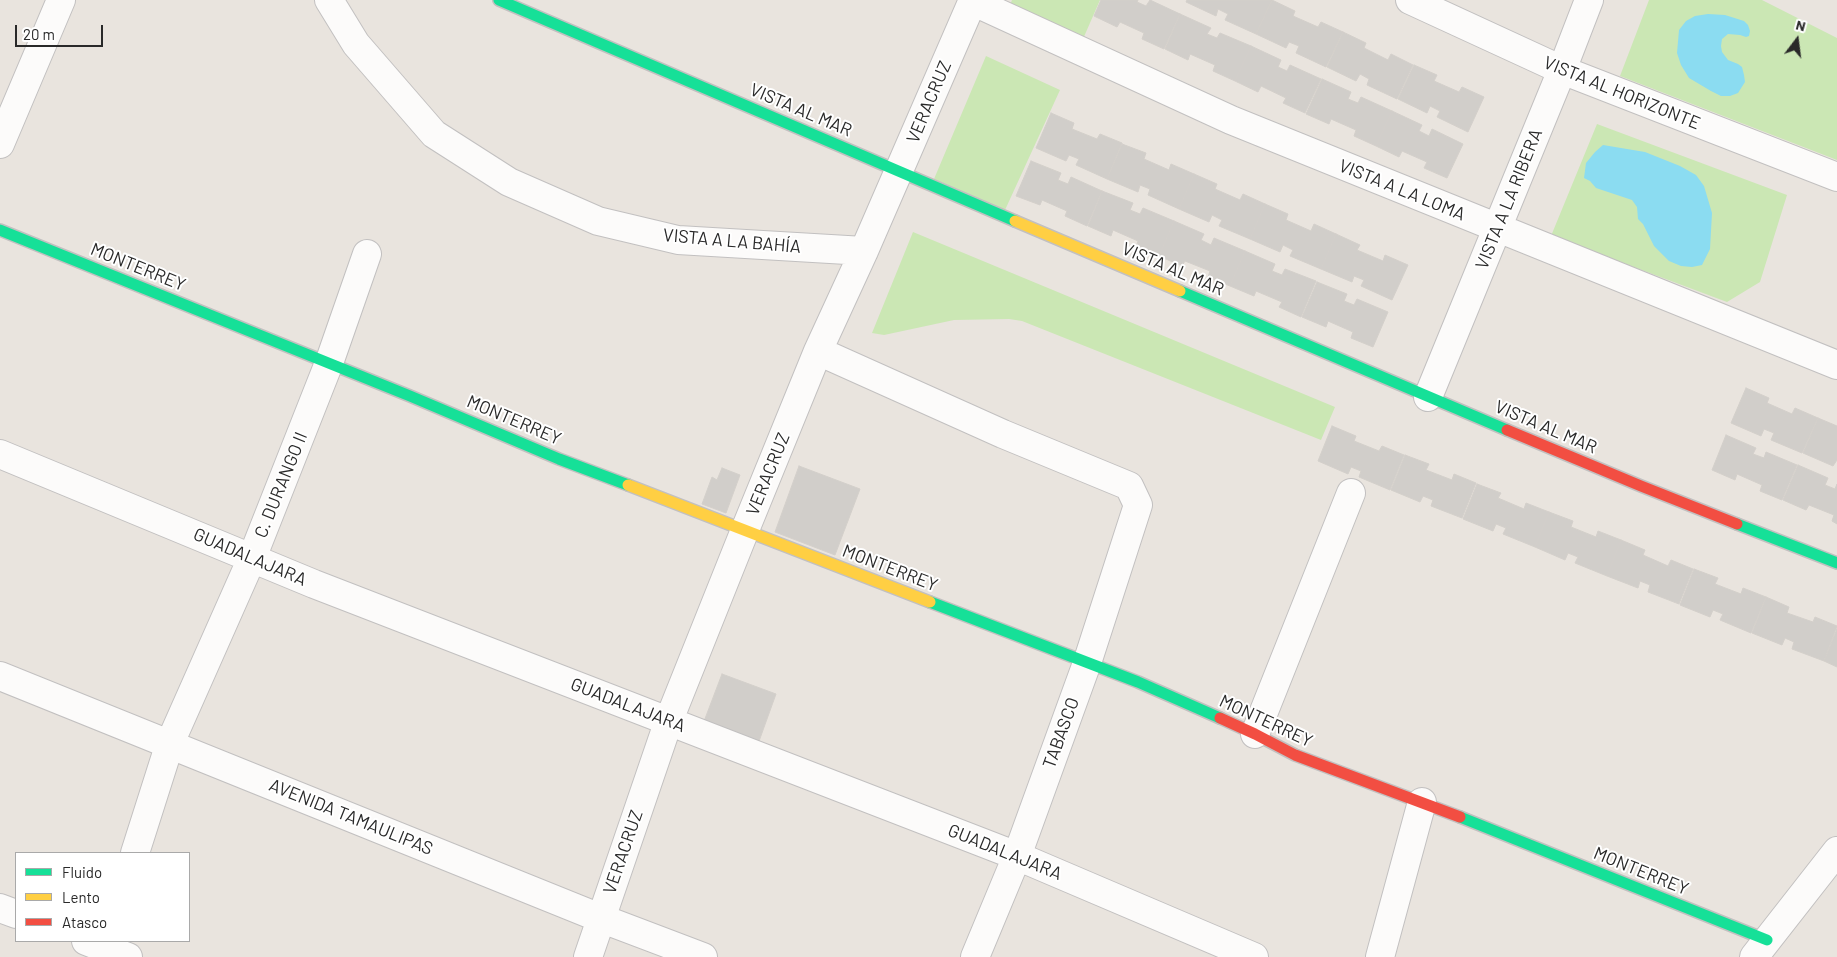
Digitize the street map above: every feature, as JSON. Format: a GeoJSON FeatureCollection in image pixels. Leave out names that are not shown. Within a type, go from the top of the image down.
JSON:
{"type":"FeatureCollection","features":[{"type":"Feature","properties":{"kind":"street"},"geometry":{"type":"LineString","coordinates":[[0,144],[61,0]]}},
{"type":"Feature","properties":{"kind":"street","name":"VISTA A LA BAHÍA"},"geometry":{"type":"LineString","coordinates":[[330,0],[356,44],[434,134],[509,182],[598,221],[678,240],[864,251]]}},
{"type":"Feature","properties":{"kind":"street","name":"VISTA AL MAR"},"geometry":{"type":"LineString","coordinates":[[499,0],[1428,397],[1641,486],[1837,563]]}},
{"type":"Feature","properties":{"kind":"street","name":"VISTA AL HORIZONTE"},"geometry":{"type":"LineString","coordinates":[[1410,0],[1562,70],[1837,177]]}},
{"type":"Feature","properties":{"kind":"street","name":"VISTA A LA RIBERA"},"geometry":{"type":"LineString","coordinates":[[1428,397],[1589,0]]}},
{"type":"Feature","properties":{"kind":"street","name":"VERACRUZ"},"geometry":{"type":"LineString","coordinates":[[588,957],[669,720],[745,530],[818,351],[900,171],[972,1]]}},
{"type":"Feature","properties":{"kind":"street","name":"VISTA A LA LOMA"},"geometry":{"type":"LineString","coordinates":[[972,1],[1231,120],[1837,365]]}},
{"type":"Feature","properties":{"kind":"street","name":"MONTERREY"},"geometry":{"type":"LineString","coordinates":[[0,230],[559,459],[1138,682],[1255,734],[1295,755],[1422,802],[1760,948]]}},
{"type":"Feature","properties":{"kind":"street","name":"C. DURANGO II"},"geometry":{"type":"LineString","coordinates":[[135,852],[170,743],[252,558],[329,364],[367,254]]}},
{"type":"Feature","properties":{"kind":"street","name":"TABASCO"},"geometry":{"type":"LineString","coordinates":[[818,351],[1003,434],[1129,486],[1138,505],[1087,663],[1017,856],[975,957]]}},
{"type":"Feature","properties":{"kind":"street","name":"GUADALAJARA"},"geometry":{"type":"LineString","coordinates":[[0,454],[314,584],[1017,856],[1254,957]]}},
{"type":"Feature","properties":{"kind":"street"},"geometry":{"type":"LineString","coordinates":[[1255,734],[1351,493]]}},
{"type":"Feature","properties":{"kind":"street","name":"AVENIDA TAMAULIPAS"},"geometry":{"type":"LineString","coordinates":[[0,676],[600,918],[703,957]]}},
{"type":"Feature","properties":{"kind":"street"},"geometry":{"type":"LineString","coordinates":[[1380,957],[1422,802]]}},
{"type":"Feature","properties":{"kind":"street"},"geometry":{"type":"LineString","coordinates":[[1760,948],[1837,851]]}},
{"type":"Feature","properties":{"kind":"street"},"geometry":{"type":"LineString","coordinates":[[0,908],[15,914]]}},
{"type":"Feature","properties":{"kind":"green space"},"geometry":{"type":"Polygon","coordinates":[[[1012,0],[1100,0],[1083,39],[1010,5],[1012,0]]]}},
{"type":"Feature","properties":{"kind":"green space"},"geometry":{"type":"Polygon","coordinates":[[[1649,0],[1762,0],[1837,38],[1837,160],[1620,76],[1649,0]]]}},
{"type":"Feature","properties":{"kind":"green space"},"geometry":{"type":"Polygon","coordinates":[[[986,56],[1060,90],[1005,210],[934,179],[986,56]]]}},
{"type":"Feature","properties":{"kind":"green space"},"geometry":{"type":"Polygon","coordinates":[[[1597,124],[1787,195],[1760,282],[1727,302],[1551,236],[1597,124]]]}},
{"type":"Feature","properties":{"kind":"green space"},"geometry":{"type":"Polygon","coordinates":[[[913,232],[1335,407],[1321,440],[1022,321],[1009,319],[954,320],[884,335],[872,333],[913,232]]]}},
{"type":"Feature","properties":{"kind":"water"},"geometry":{"type":"Polygon","coordinates":[[[1708,14],[1725,15],[1744,21],[1750,31],[1749,36],[1746,37],[1728,34],[1722,39],[1722,52],[1728,60],[1742,67],[1745,82],[1738,93],[1730,96],[1721,96],[1689,78],[1681,65],[1677,53],[1679,30],[1686,21],[1695,16],[1708,14]]]}},
{"type":"Feature","properties":{"kind":"water"},"geometry":{"type":"Polygon","coordinates":[[[1603,145],[1645,152],[1680,166],[1696,175],[1704,186],[1712,213],[1710,249],[1702,265],[1692,267],[1681,266],[1669,261],[1654,246],[1643,224],[1638,219],[1637,207],[1632,200],[1596,188],[1590,181],[1584,178],[1586,163],[1603,145]]]}},
{"type":"Feature","properties":{"kind":"building"},"geometry":{"type":"Polygon","coordinates":[[[1101,0],[1138,0],[1137,2],[1146,6],[1150,0],[1180,14],[1164,49],[1142,39],[1144,33],[1120,22],[1117,27],[1094,16],[1101,0]]]}},
{"type":"Feature","properties":{"kind":"building"},"geometry":{"type":"Polygon","coordinates":[[[1187,0],[1272,0],[1256,34],[1225,20],[1228,14],[1218,9],[1216,16],[1186,2],[1187,0]]]}},
{"type":"Feature","properties":{"kind":"building"},"geometry":{"type":"Polygon","coordinates":[[[1272,0],[1295,11],[1293,16],[1318,27],[1321,22],[1343,32],[1326,67],[1296,53],[1299,46],[1289,42],[1286,48],[1256,34],[1272,0]]]}},
{"type":"Feature","properties":{"kind":"building"},"geometry":{"type":"Polygon","coordinates":[[[1180,14],[1211,28],[1207,34],[1217,38],[1220,33],[1251,46],[1235,81],[1213,71],[1215,65],[1190,54],[1188,60],[1165,49],[1180,14]]]}},
{"type":"Feature","properties":{"kind":"building"},"geometry":{"type":"Polygon","coordinates":[[[1343,32],[1366,43],[1364,48],[1388,60],[1391,54],[1413,65],[1397,99],[1367,85],[1369,79],[1360,74],[1356,81],[1327,67],[1343,32]]]}},
{"type":"Feature","properties":{"kind":"building"},"geometry":{"type":"Polygon","coordinates":[[[1251,46],[1281,60],[1278,67],[1287,71],[1290,65],[1321,79],[1305,113],[1283,103],[1286,98],[1261,86],[1258,92],[1235,81],[1251,46]]]}},
{"type":"Feature","properties":{"kind":"building"},"geometry":{"type":"Polygon","coordinates":[[[1414,65],[1437,75],[1434,81],[1459,92],[1462,87],[1484,97],[1468,132],[1437,117],[1440,111],[1430,106],[1427,113],[1398,99],[1414,65]]]}},
{"type":"Feature","properties":{"kind":"building"},"geometry":{"type":"Polygon","coordinates":[[[1322,79],[1351,92],[1348,99],[1358,103],[1361,97],[1392,111],[1376,146],[1354,136],[1356,130],[1331,119],[1329,124],[1306,114],[1322,79]]]}},
{"type":"Feature","properties":{"kind":"building"},"geometry":{"type":"Polygon","coordinates":[[[1392,111],[1422,125],[1419,131],[1429,136],[1432,129],[1463,144],[1447,178],[1424,168],[1427,162],[1402,151],[1399,157],[1376,146],[1392,111]]]}},
{"type":"Feature","properties":{"kind":"building"},"geometry":{"type":"Polygon","coordinates":[[[1051,113],[1074,123],[1072,129],[1097,139],[1100,134],[1122,143],[1107,179],[1076,165],[1079,159],[1069,155],[1066,161],[1036,148],[1051,113]]]}},
{"type":"Feature","properties":{"kind":"building"},"geometry":{"type":"Polygon","coordinates":[[[1122,144],[1146,153],[1144,159],[1169,170],[1171,164],[1194,174],[1179,209],[1148,195],[1150,189],[1140,185],[1138,192],[1107,179],[1122,144]]]}},
{"type":"Feature","properties":{"kind":"building"},"geometry":{"type":"Polygon","coordinates":[[[1031,161],[1061,173],[1058,180],[1068,184],[1071,177],[1102,191],[1087,226],[1065,216],[1067,211],[1042,200],[1040,205],[1016,196],[1031,161]]]}},
{"type":"Feature","properties":{"kind":"building"},"geometry":{"type":"Polygon","coordinates":[[[1194,174],[1217,184],[1215,189],[1240,200],[1243,194],[1265,204],[1250,239],[1219,226],[1222,220],[1212,215],[1209,222],[1179,209],[1194,174]]]}},
{"type":"Feature","properties":{"kind":"building"},"geometry":{"type":"Polygon","coordinates":[[[1102,191],[1133,203],[1130,210],[1140,214],[1143,208],[1174,221],[1159,256],[1136,247],[1138,241],[1113,230],[1111,236],[1088,226],[1102,191]]]}},
{"type":"Feature","properties":{"kind":"building"},"geometry":{"type":"Polygon","coordinates":[[[1265,204],[1288,214],[1286,220],[1311,231],[1314,224],[1336,234],[1321,269],[1290,256],[1293,250],[1283,245],[1280,252],[1250,239],[1265,204]]]}},
{"type":"Feature","properties":{"kind":"building"},"geometry":{"type":"Polygon","coordinates":[[[1174,221],[1204,234],[1201,240],[1211,245],[1214,238],[1245,251],[1230,286],[1208,277],[1210,271],[1185,261],[1182,266],[1159,256],[1174,221]]]}},
{"type":"Feature","properties":{"kind":"building"},"geometry":{"type":"Polygon","coordinates":[[[1336,234],[1360,245],[1357,250],[1383,261],[1385,255],[1408,265],[1392,300],[1361,286],[1364,280],[1354,276],[1352,282],[1321,269],[1336,234]]]}},
{"type":"Feature","properties":{"kind":"building"},"geometry":{"type":"Polygon","coordinates":[[[1245,251],[1275,264],[1272,271],[1282,275],[1285,269],[1316,281],[1301,317],[1279,307],[1282,302],[1256,291],[1254,296],[1230,286],[1245,251]]]}},
{"type":"Feature","properties":{"kind":"building"},"geometry":{"type":"Polygon","coordinates":[[[1317,282],[1347,294],[1344,301],[1354,305],[1357,299],[1388,312],[1373,347],[1351,338],[1353,332],[1328,321],[1326,327],[1302,317],[1317,282]]]}},
{"type":"Feature","properties":{"kind":"building"},"geometry":{"type":"Polygon","coordinates":[[[1746,388],[1769,398],[1767,403],[1792,414],[1795,408],[1818,418],[1802,453],[1771,440],[1774,433],[1764,429],[1761,436],[1731,423],[1746,388]]]}},
{"type":"Feature","properties":{"kind":"building"},"geometry":{"type":"Polygon","coordinates":[[[1818,418],[1837,426],[1837,460],[1833,466],[1803,453],[1818,418]]]}},
{"type":"Feature","properties":{"kind":"building"},"geometry":{"type":"Polygon","coordinates":[[[1332,426],[1356,436],[1354,441],[1379,451],[1382,446],[1404,455],[1390,490],[1359,477],[1361,471],[1351,467],[1348,474],[1318,461],[1332,426]]]}},
{"type":"Feature","properties":{"kind":"building"},"geometry":{"type":"Polygon","coordinates":[[[1726,435],[1756,448],[1753,454],[1764,458],[1766,452],[1797,465],[1782,500],[1760,491],[1762,485],[1737,474],[1735,480],[1712,470],[1726,435]]]}},
{"type":"Feature","properties":{"kind":"building"},"geometry":{"type":"Polygon","coordinates":[[[1405,455],[1429,464],[1426,470],[1452,480],[1454,474],[1476,483],[1462,518],[1431,506],[1433,500],[1423,496],[1420,502],[1391,490],[1405,455]]]}},
{"type":"Feature","properties":{"kind":"building"},"geometry":{"type":"Polygon","coordinates":[[[1798,465],[1828,478],[1825,485],[1835,489],[1837,484],[1837,524],[1832,521],[1834,515],[1809,505],[1806,510],[1783,500],[1798,465]]]}},
{"type":"Feature","properties":{"kind":"building"},"geometry":{"type":"Polygon","coordinates":[[[799,466],[860,489],[835,555],[775,532],[799,466]]]}},
{"type":"Feature","properties":{"kind":"building"},"geometry":{"type":"Polygon","coordinates":[[[722,468],[740,475],[726,513],[702,504],[712,477],[717,480],[722,468]]]}},
{"type":"Feature","properties":{"kind":"building"},"geometry":{"type":"Polygon","coordinates":[[[1477,484],[1501,493],[1498,498],[1524,509],[1526,503],[1549,512],[1535,547],[1503,534],[1506,528],[1496,524],[1493,531],[1463,519],[1477,484]]]}},
{"type":"Feature","properties":{"kind":"building"},"geometry":{"type":"Polygon","coordinates":[[[1549,512],[1573,521],[1571,527],[1596,537],[1598,531],[1621,540],[1607,576],[1575,563],[1578,557],[1568,553],[1565,560],[1535,547],[1549,512]]]}},
{"type":"Feature","properties":{"kind":"building"},"geometry":{"type":"Polygon","coordinates":[[[1621,540],[1645,550],[1643,555],[1668,566],[1671,560],[1693,569],[1679,604],[1648,592],[1650,585],[1640,581],[1638,588],[1607,576],[1621,540]]]}},
{"type":"Feature","properties":{"kind":"building"},"geometry":{"type":"Polygon","coordinates":[[[1694,569],[1718,578],[1715,584],[1741,594],[1743,588],[1766,597],[1751,633],[1720,620],[1723,614],[1713,610],[1710,617],[1680,605],[1694,569]]]}},
{"type":"Feature","properties":{"kind":"building"},"geometry":{"type":"Polygon","coordinates":[[[1766,597],[1789,607],[1787,613],[1813,622],[1815,617],[1837,626],[1824,661],[1792,649],[1794,642],[1785,638],[1782,645],[1752,633],[1766,597]]]}},
{"type":"Feature","properties":{"kind":"building"},"geometry":{"type":"Polygon","coordinates":[[[1837,629],[1837,667],[1824,661],[1837,629]]]}},
{"type":"Feature","properties":{"kind":"building"},"geometry":{"type":"Polygon","coordinates":[[[722,674],[776,694],[758,744],[703,724],[722,674]]]}},
{"type":"Feature","properties":{"kind":"traffic: fast"},"geometry":{"type":"LineString","coordinates":[[499,0],[1015,221]]}},
{"type":"Feature","properties":{"kind":"traffic: fast"},"geometry":{"type":"LineString","coordinates":[[0,230],[410,396],[559,459],[628,485]]}},
{"type":"Feature","properties":{"kind":"traffic: fast"},"geometry":{"type":"LineString","coordinates":[[1180,291],[1507,430]]}},
{"type":"Feature","properties":{"kind":"traffic: fast"},"geometry":{"type":"LineString","coordinates":[[1737,524],[1837,563]]}},
{"type":"Feature","properties":{"kind":"traffic: fast"},"geometry":{"type":"LineString","coordinates":[[930,602],[1138,682],[1220,718]]}},
{"type":"Feature","properties":{"kind":"traffic: fast"},"geometry":{"type":"LineString","coordinates":[[1460,817],[1767,940]]}},
{"type":"Feature","properties":{"kind":"traffic: slow"},"geometry":{"type":"LineString","coordinates":[[1015,221],[1180,291]]}},
{"type":"Feature","properties":{"kind":"traffic: slow"},"geometry":{"type":"LineString","coordinates":[[628,485],[930,602]]}},
{"type":"Feature","properties":{"kind":"traffic: jam"},"geometry":{"type":"LineString","coordinates":[[1507,430],[1737,524]]}},
{"type":"Feature","properties":{"kind":"traffic: jam"},"geometry":{"type":"LineString","coordinates":[[1220,718],[1295,755],[1460,817]]}}]}
